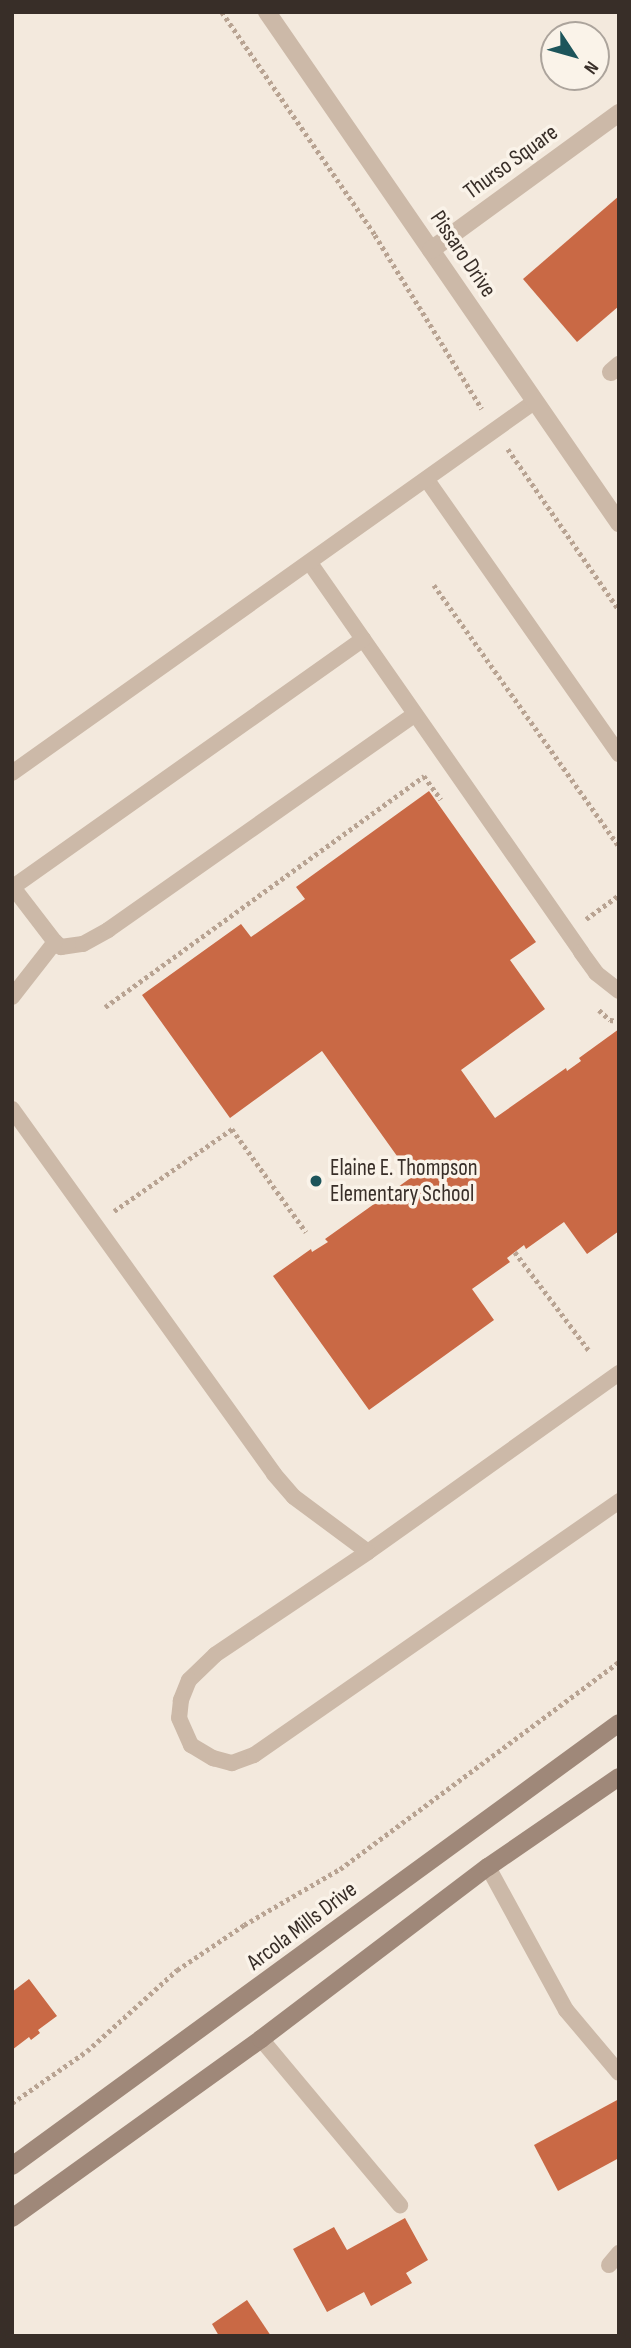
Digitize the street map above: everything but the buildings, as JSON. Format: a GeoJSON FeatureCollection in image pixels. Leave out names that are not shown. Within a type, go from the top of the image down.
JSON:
{"type":"FeatureCollection","features":[{"type":"Feature","properties":{"kind":"street","name":"Pissaro Drive"},"geometry":{"type":"LineString","coordinates":[[267,12],[619,523]]}},
{"type":"Feature","properties":{"kind":"street","name":"Thurso Square"},"geometry":{"type":"LineString","coordinates":[[431,250],[619,113]]}},
{"type":"Feature","properties":{"kind":"street","name":"Arcola Mills Drive"},"geometry":{"type":"LineString","coordinates":[[12,2166],[619,1723]]}},
{"type":"Feature","properties":{"kind":"street"},"geometry":{"type":"LineString","coordinates":[[12,2218],[261,2039],[488,1867],[619,1777]]}},
{"type":"Feature","properties":{"kind":"lane"},"geometry":{"type":"LineString","coordinates":[[12,773],[534,402]]}},
{"type":"Feature","properties":{"kind":"lane"},"geometry":{"type":"LineString","coordinates":[[427,480],[619,754]]}},
{"type":"Feature","properties":{"kind":"lane"},"geometry":{"type":"LineString","coordinates":[[310,563],[596,973],[619,991]]}},
{"type":"Feature","properties":{"kind":"lane"},"geometry":{"type":"LineString","coordinates":[[363,639],[13,886],[61,947],[83,944],[108,930],[415,714]]}},
{"type":"Feature","properties":{"kind":"lane"},"geometry":{"type":"LineString","coordinates":[[12,997],[55,942]]}},
{"type":"Feature","properties":{"kind":"lane"},"geometry":{"type":"LineString","coordinates":[[12,1109],[274,1474],[294,1496],[368,1552]]}},
{"type":"Feature","properties":{"kind":"lane"},"geometry":{"type":"LineString","coordinates":[[619,1373],[368,1552],[215,1655],[189,1680],[180,1700],[179,1718],[191,1745],[213,1758],[232,1763],[254,1755],[619,1501]]}},
{"type":"Feature","properties":{"kind":"lane"},"geometry":{"type":"LineString","coordinates":[[488,1867],[566,2010],[619,2073]]}},
{"type":"Feature","properties":{"kind":"lane"},"geometry":{"type":"LineString","coordinates":[[261,2039],[400,2205]]}},
{"type":"Feature","properties":{"kind":"path"},"geometry":{"type":"LineString","coordinates":[[222,12],[375,235],[496,430],[619,610]]}},
{"type":"Feature","properties":{"kind":"path"},"geometry":{"type":"LineString","coordinates":[[434,584],[619,846]]}},
{"type":"Feature","properties":{"kind":"path"},"geometry":{"type":"LineString","coordinates":[[105,1007],[424,776],[447,808]]}},
{"type":"Feature","properties":{"kind":"path"},"geometry":{"type":"LineString","coordinates":[[595,1008],[610,1020],[619,1021]]}},
{"type":"Feature","properties":{"kind":"path"},"geometry":{"type":"LineString","coordinates":[[96,1223],[232,1129],[306,1232]]}},
{"type":"Feature","properties":{"kind":"path"},"geometry":{"type":"LineString","coordinates":[[515,1252],[590,1352]]}},
{"type":"Feature","properties":{"kind":"path"},"geometry":{"type":"LineString","coordinates":[[12,2103],[87,2051],[177,1970],[244,1925],[340,1869],[619,1661]]}},
{"type":"Feature","properties":{"kind":"place","name":"Elaine E. Thompson Elementary School"},"geometry":{"type":"Point","coordinates":[316,1181]}}]}
